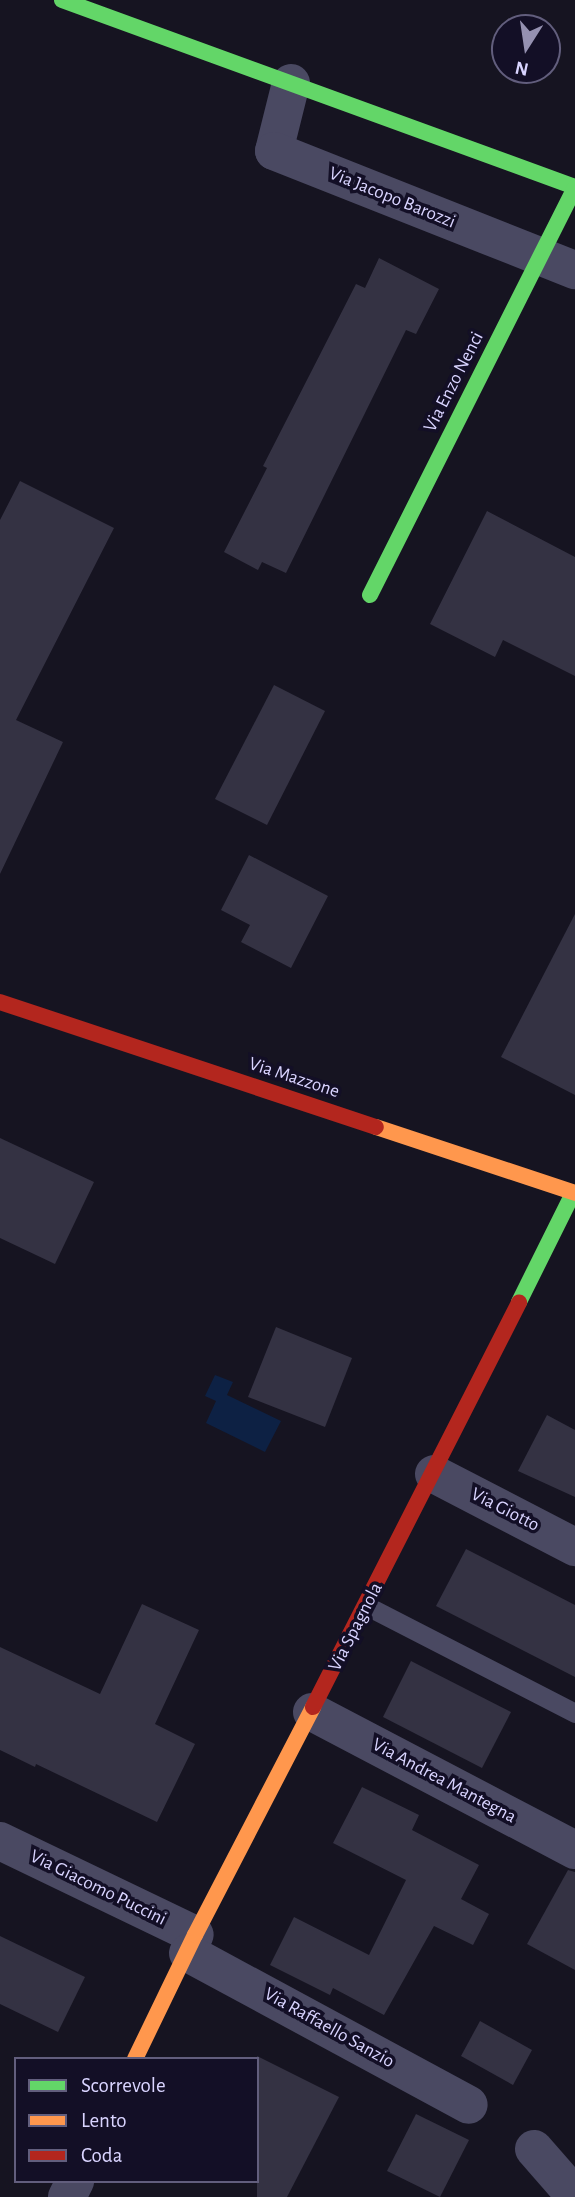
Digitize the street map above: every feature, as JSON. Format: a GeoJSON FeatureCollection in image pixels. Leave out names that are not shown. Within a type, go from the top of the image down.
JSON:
{"type":"FeatureCollection","features":[{"type":"Feature","properties":{"kind":"street"},"geometry":{"type":"LineString","coordinates":[[62,0],[575,187]]}},
{"type":"Feature","properties":{"kind":"street","name":"Via Jacopo Barozzi"},"geometry":{"type":"LineString","coordinates":[[291,83],[274,151],[558,264]]}},
{"type":"Feature","properties":{"kind":"street","name":"Via Enzo Nenci"},"geometry":{"type":"LineString","coordinates":[[370,595],[558,264],[575,187]]}},
{"type":"Feature","properties":{"kind":"street","name":"Via Mazzone"},"geometry":{"type":"LineString","coordinates":[[0,1002],[574,1191]]}},
{"type":"Feature","properties":{"kind":"street","name":"Via Spagnola"},"geometry":{"type":"LineString","coordinates":[[136,2057],[434,1474],[574,1191]]}},
{"type":"Feature","properties":{"kind":"street","name":"Via Giotto"},"geometry":{"type":"LineString","coordinates":[[434,1474],[575,1547]]}},
{"type":"Feature","properties":{"kind":"street","name":"Via Andrea Mantegna"},"geometry":{"type":"LineString","coordinates":[[312,1712],[575,1850]]}},
{"type":"Feature","properties":{"kind":"street","name":"Via Giacomo Puccini"},"geometry":{"type":"LineString","coordinates":[[0,1841],[192,1944]]}},
{"type":"Feature","properties":{"kind":"street","name":"Via Raffaello Sanzio"},"geometry":{"type":"LineString","coordinates":[[192,1944],[469,2105]]}},
{"type":"Feature","properties":{"kind":"street"},"geometry":{"type":"LineString","coordinates":[[534,2149],[575,2196]]}},
{"type":"Feature","properties":{"kind":"lane"},"geometry":{"type":"LineString","coordinates":[[367,1606],[575,1713]]}},
{"type":"Feature","properties":{"kind":"water"},"geometry":{"type":"Polygon","coordinates":[[[215,1375],[233,1382],[227,1395],[281,1421],[265,1452],[206,1423],[216,1401],[205,1396],[215,1375]]]}},
{"type":"Feature","properties":{"kind":"building"},"geometry":{"type":"Polygon","coordinates":[[[379,258],[439,289],[416,334],[406,330],[286,573],[262,562],[258,570],[224,552],[267,468],[263,466],[356,284],[365,288],[379,258]]]}},
{"type":"Feature","properties":{"kind":"building"},"geometry":{"type":"Polygon","coordinates":[[[20,481],[114,528],[16,720],[63,742],[0,874],[0,520],[20,481]]]}},
{"type":"Feature","properties":{"kind":"building"},"geometry":{"type":"Polygon","coordinates":[[[487,511],[575,557],[575,676],[503,640],[495,657],[430,624],[487,511]]]}},
{"type":"Feature","properties":{"kind":"building"},"geometry":{"type":"Polygon","coordinates":[[[274,685],[325,711],[267,825],[215,799],[274,685]]]}},
{"type":"Feature","properties":{"kind":"building"},"geometry":{"type":"Polygon","coordinates":[[[249,855],[328,896],[291,968],[241,942],[250,925],[221,910],[249,855]]]}},
{"type":"Feature","properties":{"kind":"building"},"geometry":{"type":"Polygon","coordinates":[[[575,914],[575,1095],[501,1057],[575,914]]]}},
{"type":"Feature","properties":{"kind":"building"},"geometry":{"type":"Polygon","coordinates":[[[0,1138],[94,1182],[55,1264],[0,1238],[0,1138]]]}},
{"type":"Feature","properties":{"kind":"building"},"geometry":{"type":"Polygon","coordinates":[[[276,1327],[352,1358],[325,1427],[248,1397],[276,1327]]]}},
{"type":"Feature","properties":{"kind":"building"},"geometry":{"type":"Polygon","coordinates":[[[547,1415],[575,1430],[575,1497],[518,1471],[547,1415]]]}},
{"type":"Feature","properties":{"kind":"building"},"geometry":{"type":"Polygon","coordinates":[[[466,1549],[575,1605],[575,1677],[436,1606],[466,1549]]]}},
{"type":"Feature","properties":{"kind":"building"},"geometry":{"type":"Polygon","coordinates":[[[142,1604],[199,1630],[155,1724],[195,1744],[157,1822],[36,1764],[35,1767],[0,1750],[0,1647],[100,1694],[142,1604]]]}},
{"type":"Feature","properties":{"kind":"building"},"geometry":{"type":"Polygon","coordinates":[[[411,1661],[511,1712],[482,1768],[383,1717],[411,1661]]]}},
{"type":"Feature","properties":{"kind":"building"},"geometry":{"type":"Polygon","coordinates":[[[362,1787],[419,1815],[412,1830],[479,1865],[461,1899],[489,1914],[473,1945],[434,1926],[384,2015],[333,1988],[330,1995],[270,1965],[294,1917],[369,1955],[406,1880],[333,1843],[362,1787]]]}},
{"type":"Feature","properties":{"kind":"building"},"geometry":{"type":"Polygon","coordinates":[[[568,1870],[575,1872],[575,1970],[527,1944],[568,1870]]]}},
{"type":"Feature","properties":{"kind":"building"},"geometry":{"type":"Polygon","coordinates":[[[0,1936],[85,1977],[58,2032],[0,2004],[0,1936]]]}},
{"type":"Feature","properties":{"kind":"building"},"geometry":{"type":"Polygon","coordinates":[[[480,2021],[532,2050],[513,2085],[461,2056],[480,2021]]]}},
{"type":"Feature","properties":{"kind":"building"},"geometry":{"type":"Polygon","coordinates":[[[259,2057],[339,2097],[287,2197],[257,2197],[259,2057]]]}},
{"type":"Feature","properties":{"kind":"building"},"geometry":{"type":"Polygon","coordinates":[[[416,2114],[469,2140],[440,2197],[387,2171],[416,2114]]]}},
{"type":"Feature","properties":{"kind":"traffic: fast"},"geometry":{"type":"LineString","coordinates":[[62,0],[575,187]]}},
{"type":"Feature","properties":{"kind":"traffic: fast"},"geometry":{"type":"LineString","coordinates":[[370,595],[575,187]]}},
{"type":"Feature","properties":{"kind":"traffic: fast"},"geometry":{"type":"LineString","coordinates":[[519,1302],[573,1193]]}},
{"type":"Feature","properties":{"kind":"traffic: slow"},"geometry":{"type":"LineString","coordinates":[[376,1127],[575,1193]]}},
{"type":"Feature","properties":{"kind":"traffic: slow"},"geometry":{"type":"LineString","coordinates":[[136,2057],[195,1935],[313,1707]]}},
{"type":"Feature","properties":{"kind":"traffic: jam"},"geometry":{"type":"LineString","coordinates":[[0,1002],[376,1127]]}},
{"type":"Feature","properties":{"kind":"traffic: jam"},"geometry":{"type":"LineString","coordinates":[[313,1707],[519,1302]]}}]}
